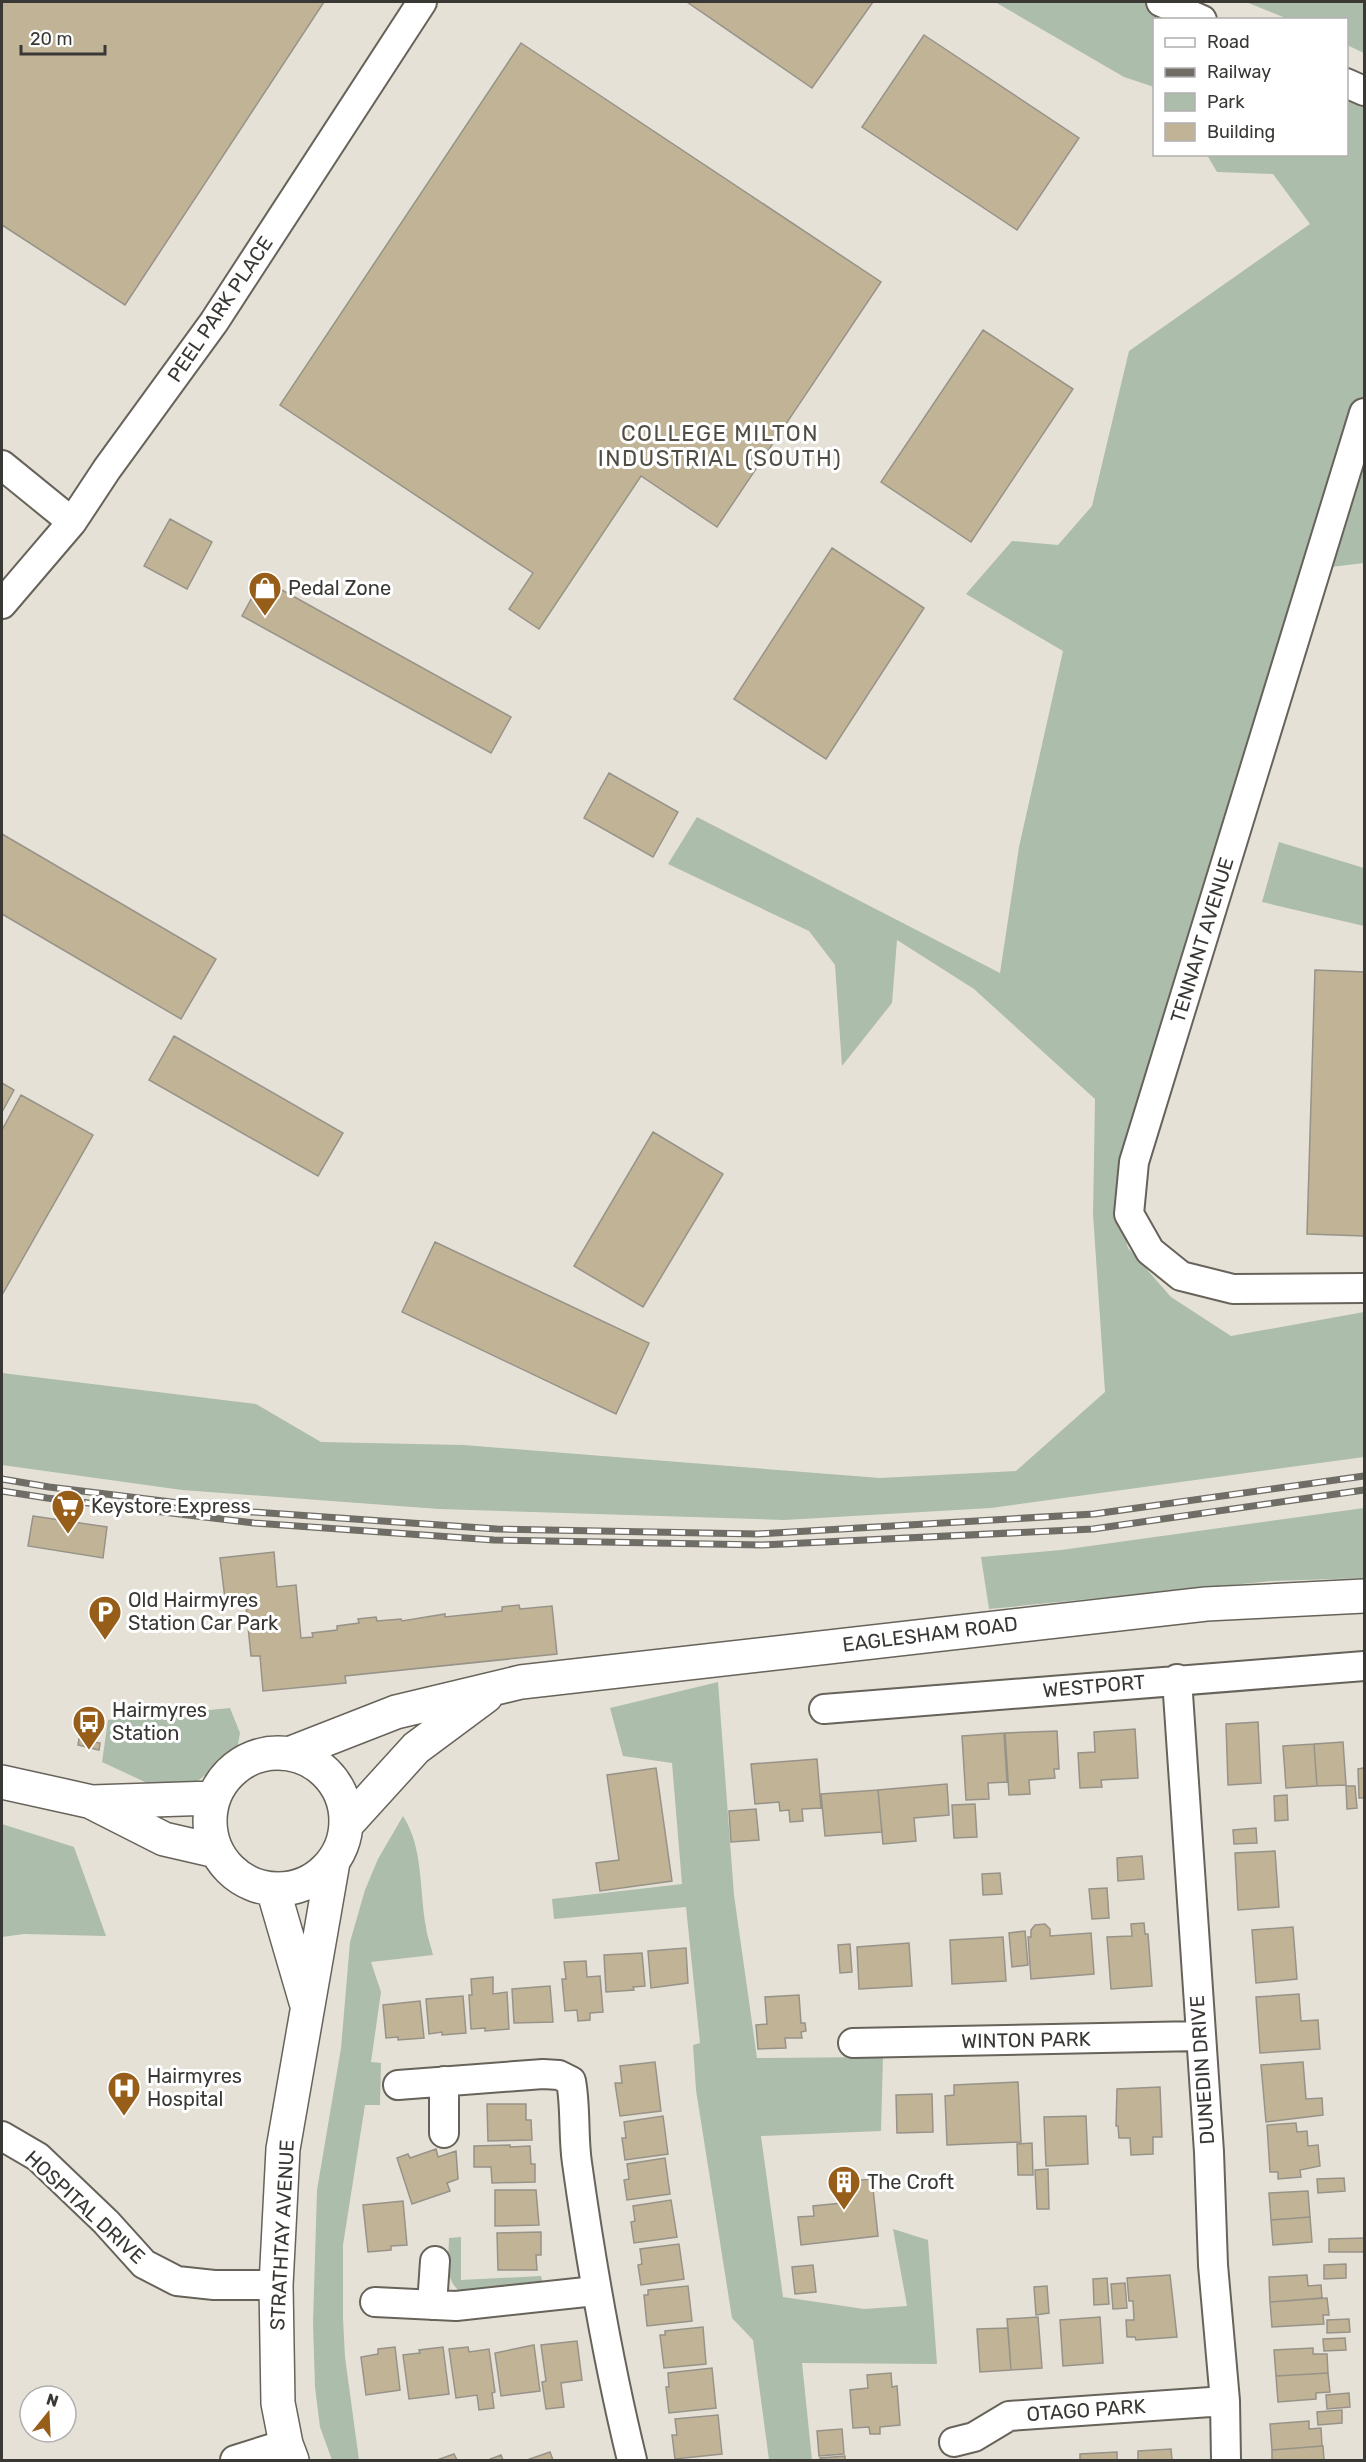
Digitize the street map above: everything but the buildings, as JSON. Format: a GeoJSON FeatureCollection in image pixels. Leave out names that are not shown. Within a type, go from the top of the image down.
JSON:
{"type":"FeatureCollection","features":[{"type":"Feature","properties":{"kind":"main road","name":"EAGLESHAM ROAD"},"geometry":{"type":"LineString","coordinates":[[291,1753],[396,1712],[521,1682],[1206,1604],[1365,1596]]}},
{"type":"Feature","properties":{"kind":"main road","name":"EAGLESHAM ROAD"},"geometry":{"type":"LineString","coordinates":[[347,1824],[416,1748],[497,1688]]}},
{"type":"Feature","properties":{"kind":"main road"},"geometry":{"type":"LineString","coordinates":[[270,1752],[291,1753],[310,1760],[326,1771],[338,1786],[345,1803],[347,1824],[343,1844],[333,1862],[318,1876],[304,1884],[289,1889],[273,1889],[255,1885],[239,1878],[226,1866],[216,1851],[211,1834],[210,1816],[213,1798],[222,1781],[243,1762],[270,1752]]}},
{"type":"Feature","properties":{"kind":"main road"},"geometry":{"type":"LineString","coordinates":[[2,1782],[92,1802],[213,1798]]}},
{"type":"Feature","properties":{"kind":"main road"},"geometry":{"type":"LineString","coordinates":[[92,1802],[164,1839],[216,1851]]}},
{"type":"Feature","properties":{"kind":"main road","name":"STRATHTAY AVENUE"},"geometry":{"type":"LineString","coordinates":[[289,2452],[278,2403],[276,2285],[283,2149],[333,1862]]}},
{"type":"Feature","properties":{"kind":"main road","name":"STRATHTAY AVENUE"},"geometry":{"type":"LineString","coordinates":[[273,1889],[308,2009]]}},
{"type":"Feature","properties":{"kind":"street","name":"PEEL PARK PLACE"},"geometry":{"type":"LineString","coordinates":[[2,604],[72,522],[107,469],[214,322],[422,2]]}},
{"type":"Feature","properties":{"kind":"street"},"geometry":{"type":"LineString","coordinates":[[1161,2],[1197,18]]}},
{"type":"Feature","properties":{"kind":"street"},"geometry":{"type":"LineString","coordinates":[[1348,83],[1365,91]]}},
{"type":"Feature","properties":{"kind":"street","name":"TENNANT AVENUE"},"geometry":{"type":"LineString","coordinates":[[1365,413],[1134,1162],[1129,1214],[1150,1251],[1180,1276],[1233,1290],[1365,1288]]}},
{"type":"Feature","properties":{"kind":"street"},"geometry":{"type":"LineString","coordinates":[[2,465],[72,522]]}},
{"type":"Feature","properties":{"kind":"street","name":"WESTPORT"},"geometry":{"type":"LineString","coordinates":[[824,1709],[1177,1679],[1365,1666]]}},
{"type":"Feature","properties":{"kind":"street","name":"DUNEDIN DRIVE"},"geometry":{"type":"LineString","coordinates":[[1177,1679],[1199,2036],[1209,2152],[1213,2265],[1225,2401],[1226,2460]]}},
{"type":"Feature","properties":{"kind":"street","name":"WINTON PARK"},"geometry":{"type":"LineString","coordinates":[[853,2043],[1199,2036]]}},
{"type":"Feature","properties":{"kind":"street"},"geometry":{"type":"LineString","coordinates":[[398,2085],[543,2074],[559,2076],[571,2081],[574,2098],[574,2145],[595,2290],[632,2460]]}},
{"type":"Feature","properties":{"kind":"street"},"geometry":{"type":"LineString","coordinates":[[444,2081],[444,2133]]}},
{"type":"Feature","properties":{"kind":"street","name":"HOSPITAL DRIVE"},"geometry":{"type":"LineString","coordinates":[[2,2136],[38,2157],[106,2222],[144,2264],[177,2281],[214,2285],[276,2285]]}},
{"type":"Feature","properties":{"kind":"street"},"geometry":{"type":"LineString","coordinates":[[432,2305],[435,2261]]}},
{"type":"Feature","properties":{"kind":"street"},"geometry":{"type":"LineString","coordinates":[[375,2302],[456,2306],[595,2290]]}},
{"type":"Feature","properties":{"kind":"street","name":"OTAGO PARK"},"geometry":{"type":"LineString","coordinates":[[954,2442],[974,2437],[1009,2416],[1225,2401]]}},
{"type":"Feature","properties":{"kind":"street"},"geometry":{"type":"LineString","coordinates":[[235,2460],[289,2452]]}},
{"type":"Feature","properties":{"kind":"green space"},"geometry":{"type":"Polygon","coordinates":[[[995,2],[1161,2],[1200,18],[1153,18],[1153,87],[1124,77],[995,2]]]}},
{"type":"Feature","properties":{"kind":"green space"},"geometry":{"type":"Polygon","coordinates":[[[1246,2],[1364,2],[1364,53],[1348,45],[1348,18],[1286,18],[1246,2]]]}},
{"type":"Feature","properties":{"kind":"green space"},"geometry":{"type":"Polygon","coordinates":[[[1348,83],[1364,91],[1364,563],[1306,570],[1116,1202],[1128,1248],[1171,1297],[1231,1336],[1364,1312],[1364,1457],[991,1508],[784,1520],[439,1509],[182,1490],[2,1465],[2,1373],[256,1404],[321,1442],[464,1445],[880,1478],[1016,1471],[1105,1392],[1093,1214],[1095,1099],[974,989],[897,940],[892,1003],[842,1066],[835,965],[809,931],[668,864],[697,817],[1000,973],[1019,847],[1063,651],[966,594],[1012,541],[1058,545],[1092,506],[1129,351],[1310,224],[1273,174],[1217,172],[1208,156],[1348,156],[1348,83]]]}},
{"type":"Feature","properties":{"kind":"green space"},"geometry":{"type":"Polygon","coordinates":[[[1279,842],[1364,868],[1364,926],[1262,902],[1279,842]]]}},
{"type":"Feature","properties":{"kind":"green space"},"geometry":{"type":"Polygon","coordinates":[[[1364,1508],[1364,1578],[1273,1581],[989,1609],[981,1557],[1061,1550],[1364,1508]]]}},
{"type":"Feature","properties":{"kind":"green space"},"geometry":{"type":"Polygon","coordinates":[[[718,1682],[734,1895],[757,2058],[883,2057],[881,2131],[761,2136],[783,2297],[864,2309],[907,2306],[893,2229],[928,2240],[937,2364],[802,2363],[812,2460],[769,2460],[753,2340],[732,2318],[696,2090],[693,2045],[700,2043],[686,1907],[554,1919],[552,1899],[682,1884],[672,1763],[623,1756],[610,1708],[718,1682]]]}},
{"type":"Feature","properties":{"kind":"green space"},"geometry":{"type":"Polygon","coordinates":[[[230,1708],[240,1733],[237,1750],[199,1780],[181,1789],[160,1789],[102,1762],[108,1720],[230,1708]]]}},
{"type":"Feature","properties":{"kind":"green space"},"geometry":{"type":"Polygon","coordinates":[[[403,1816],[410,1829],[418,1856],[424,1913],[433,1955],[371,1962],[381,1992],[371,2062],[381,2063],[380,2105],[365,2105],[343,2245],[345,2357],[359,2460],[332,2460],[320,2427],[315,2387],[313,2323],[317,2190],[341,2048],[350,1942],[365,1890],[378,1859],[403,1816]]]}},
{"type":"Feature","properties":{"kind":"green space"},"geometry":{"type":"Polygon","coordinates":[[[2,1824],[74,1847],[106,1936],[24,1934],[2,1937],[2,1824]]]}},
{"type":"Feature","properties":{"kind":"green space"},"geometry":{"type":"Polygon","coordinates":[[[461,2237],[461,2280],[541,2276],[543,2285],[462,2293],[452,2282],[448,2268],[449,2238],[461,2237]]]}},
{"type":"Feature","properties":{"kind":"railway"},"geometry":{"type":"LineString","coordinates":[[2,1479],[49,1487],[253,1512],[497,1529],[757,1534],[1094,1514],[1364,1476]]}},
{"type":"Feature","properties":{"kind":"railway"},"geometry":{"type":"LineString","coordinates":[[2,1491],[254,1523],[494,1540],[762,1545],[1093,1529],[1364,1490]]}},
{"type":"Feature","properties":{"kind":"place","name":"Pedal Zone"},"geometry":{"type":"Point","coordinates":[265,617]}},
{"type":"Feature","properties":{"kind":"place","name":"Keystore Express"},"geometry":{"type":"Point","coordinates":[68,1535]}},
{"type":"Feature","properties":{"kind":"place","name":"Old Hairmyres Station Car Park"},"geometry":{"type":"Point","coordinates":[105,1641]}},
{"type":"Feature","properties":{"kind":"place","name":"Hairmyres Station"},"geometry":{"type":"Point","coordinates":[89,1751]}},
{"type":"Feature","properties":{"kind":"place","name":"Hairmyres Hospital"},"geometry":{"type":"Point","coordinates":[124,2117]}},
{"type":"Feature","properties":{"kind":"place","name":"The Croft"},"geometry":{"type":"Point","coordinates":[844,2211]}},
{"type":"Feature","properties":{"kind":"district","name":"COLLEGE MILTON INDUSTRIAL (SOUTH)"},"geometry":{"type":"Point","coordinates":[720,446]}}]}
